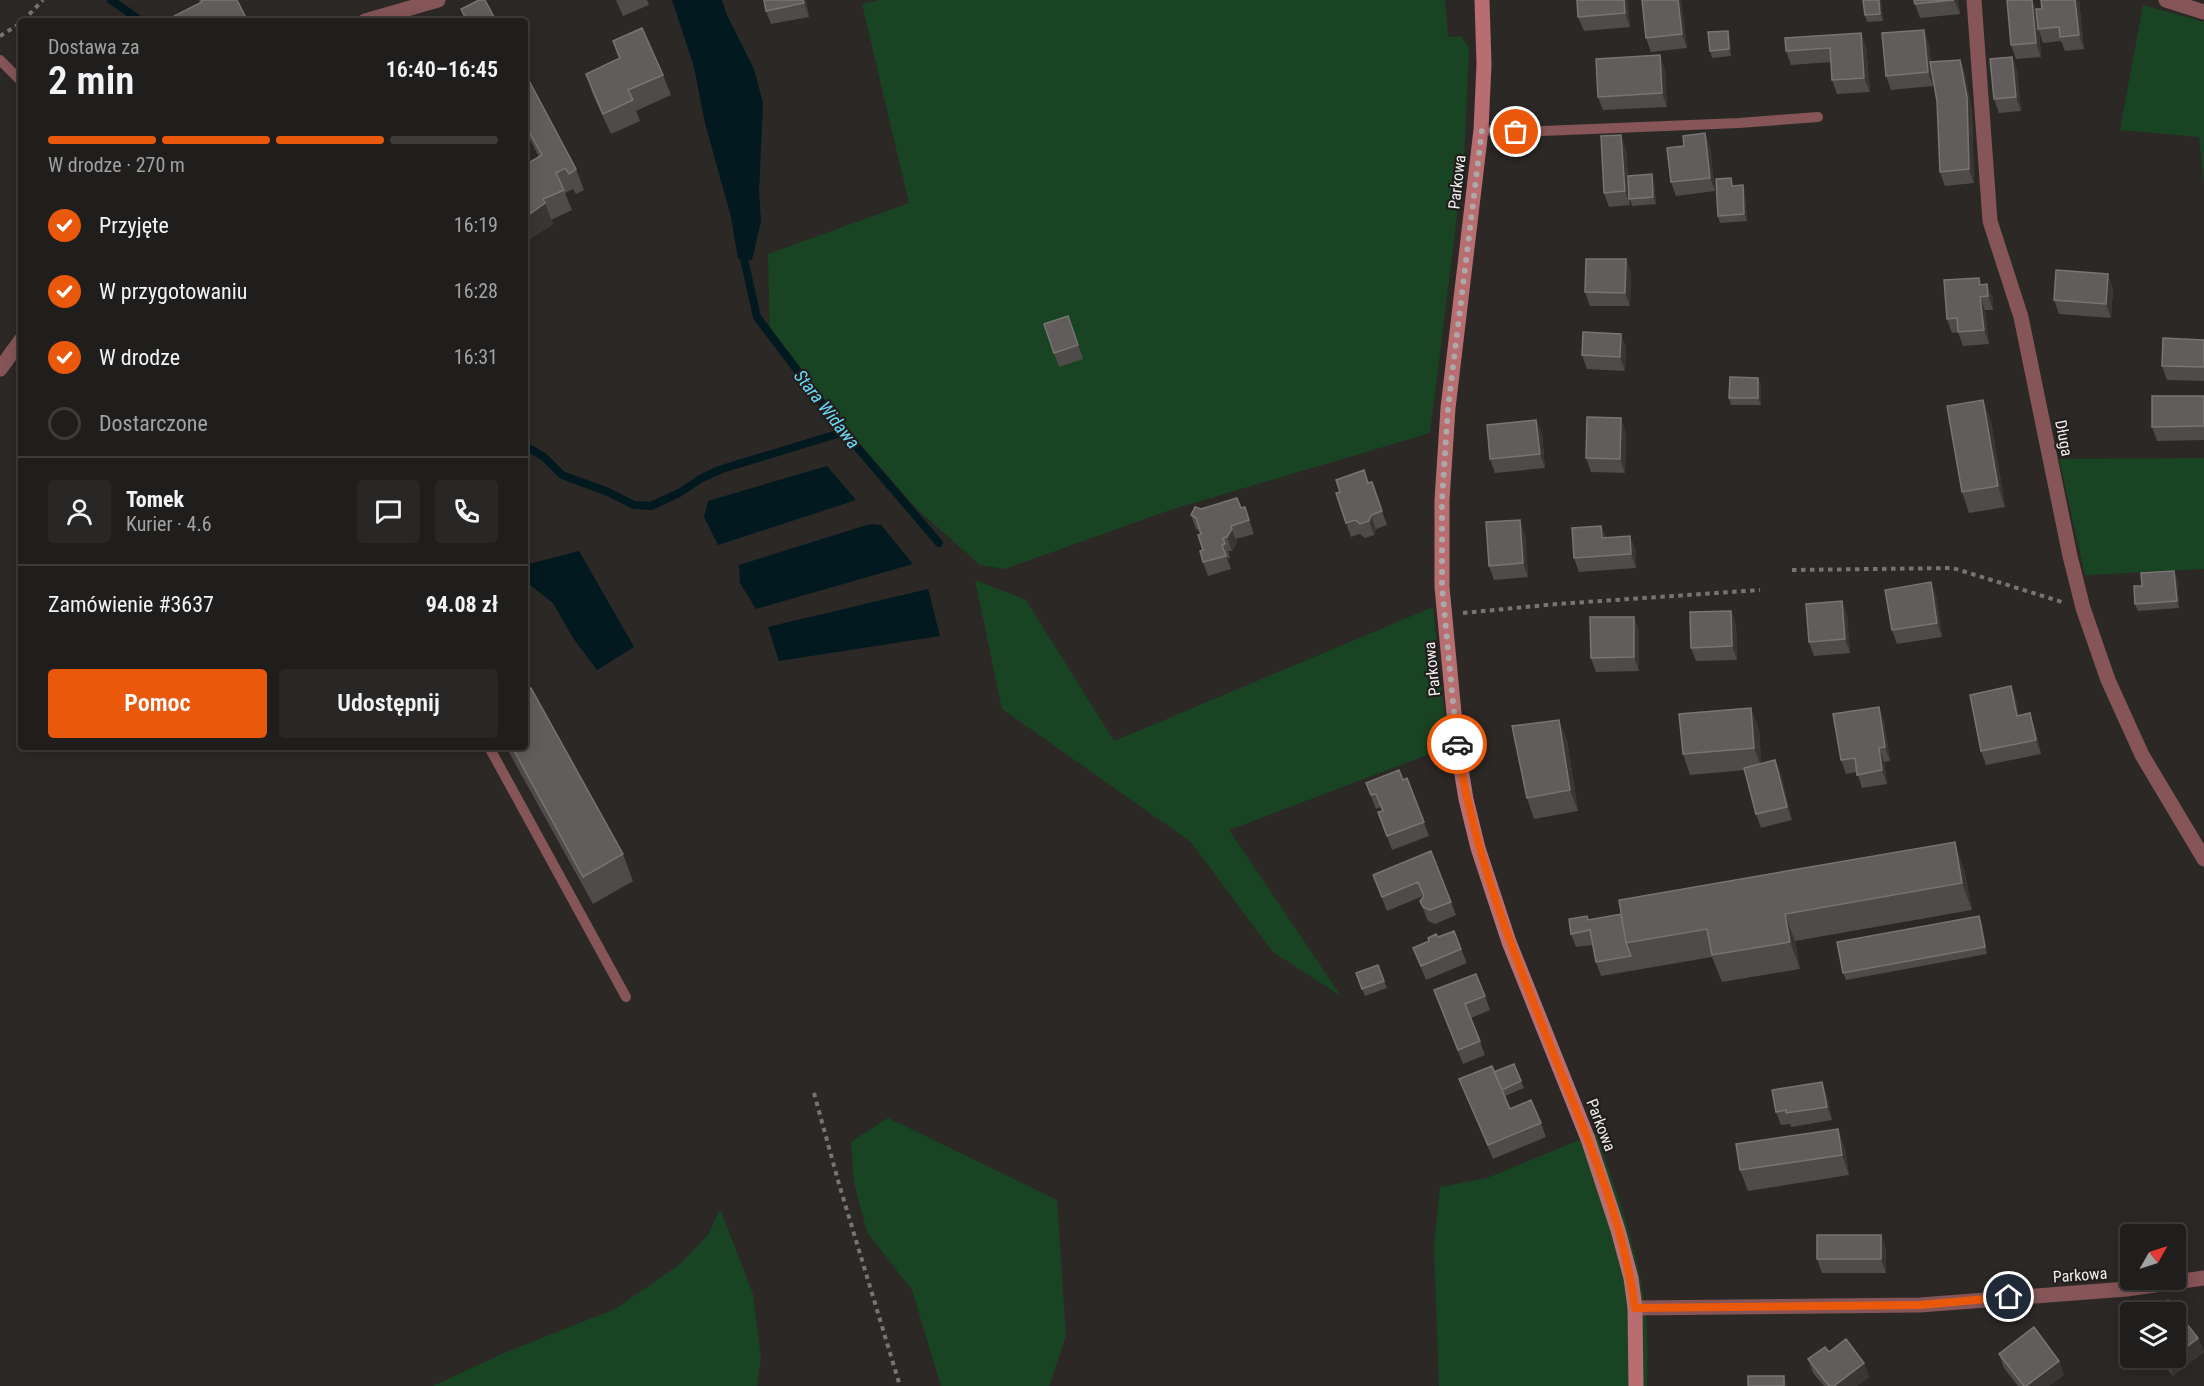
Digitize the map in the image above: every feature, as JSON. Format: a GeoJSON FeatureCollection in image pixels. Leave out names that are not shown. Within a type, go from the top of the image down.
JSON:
{"type":"FeatureCollection","features":[{"type":"Feature","properties":{"kind":"street"},"geometry":{"type":"LineString","coordinates":[[375,18],[438,0]]}},
{"type":"Feature","properties":{"kind":"street","name":"Parkowa"},"geometry":{"type":"LineString","coordinates":[[1482,0],[1484,64],[1482,130],[1448,419],[1442,500],[1442,587],[1457,745],[1466,799],[1478,848],[1509,942],[1598,1168],[1631,1278],[1635,1308],[1636,1386]]}},
{"type":"Feature","properties":{"kind":"street","name":"Długa"},"geometry":{"type":"LineString","coordinates":[[1974,0],[1990,221],[2021,316],[2070,556],[2083,608],[2108,680],[2142,755],[2204,859]]}},
{"type":"Feature","properties":{"kind":"street"},"geometry":{"type":"LineString","coordinates":[[2166,0],[2204,12]]}},
{"type":"Feature","properties":{"kind":"street"},"geometry":{"type":"LineString","coordinates":[[0,369],[18,344]]}},
{"type":"Feature","properties":{"kind":"street","name":"Parkowa"},"geometry":{"type":"LineString","coordinates":[[1635,1308],[1920,1305],[2127,1289],[2204,1278]]}},
{"type":"Feature","properties":{"kind":"lane"},"geometry":{"type":"LineString","coordinates":[[0,60],[18,78]]}},
{"type":"Feature","properties":{"kind":"lane"},"geometry":{"type":"LineString","coordinates":[[1482,130],[1516,132],[1739,123],[1818,117]]}},
{"type":"Feature","properties":{"kind":"lane"},"geometry":{"type":"LineString","coordinates":[[491,750],[626,997]]}},
{"type":"Feature","properties":{"kind":"path"},"geometry":{"type":"LineString","coordinates":[[26,18],[43,0]]}},
{"type":"Feature","properties":{"kind":"path"},"geometry":{"type":"LineString","coordinates":[[0,36],[18,25]]}},
{"type":"Feature","properties":{"kind":"path"},"geometry":{"type":"LineString","coordinates":[[1792,570],[1953,568],[2083,608]]}},
{"type":"Feature","properties":{"kind":"path"},"geometry":{"type":"LineString","coordinates":[[1445,615],[1557,604],[1760,590]]}},
{"type":"Feature","properties":{"kind":"path"},"geometry":{"type":"LineString","coordinates":[[814,1093],[900,1386]]}},
{"type":"Feature","properties":{"kind":"green space"},"geometry":{"type":"Polygon","coordinates":[[[879,0],[1445,0],[1448,37],[1461,36],[1469,48],[1464,159],[1430,433],[1170,510],[1005,569],[980,565],[918,510],[824,403],[770,333],[768,254],[909,203],[862,4],[879,0]]]}},
{"type":"Feature","properties":{"kind":"green space"},"geometry":{"type":"Polygon","coordinates":[[[2143,5],[2204,22],[2204,184],[2199,137],[2120,130],[2143,5]]]}},
{"type":"Feature","properties":{"kind":"green space"},"geometry":{"type":"Polygon","coordinates":[[[2204,458],[2204,569],[2085,575],[2059,459],[2204,458]]]}},
{"type":"Feature","properties":{"kind":"green space"},"geometry":{"type":"Polygon","coordinates":[[[975,580],[1026,600],[1114,741],[1433,607],[1448,747],[1229,830],[1341,996],[1273,952],[1191,842],[1002,709],[975,580]]]}},
{"type":"Feature","properties":{"kind":"green space"},"geometry":{"type":"Polygon","coordinates":[[[888,1118],[1057,1200],[1066,1336],[1049,1386],[941,1386],[912,1290],[867,1232],[854,1183],[851,1142],[888,1118]]]}},
{"type":"Feature","properties":{"kind":"green space"},"geometry":{"type":"Polygon","coordinates":[[[1596,1133],[1623,1212],[1639,1272],[1647,1328],[1647,1386],[1439,1386],[1434,1247],[1440,1187],[1487,1178],[1596,1133]]]}},
{"type":"Feature","properties":{"kind":"green space"},"geometry":{"type":"Polygon","coordinates":[[[720,1209],[753,1294],[761,1359],[757,1386],[433,1386],[502,1354],[615,1309],[679,1265],[708,1235],[720,1209]]]}},
{"type":"Feature","properties":{"kind":"water"},"geometry":{"type":"Polygon","coordinates":[[[672,0],[722,0],[726,13],[754,69],[763,103],[759,192],[761,221],[752,260],[738,259],[731,217],[705,123],[694,67],[672,0]]]}},
{"type":"Feature","properties":{"kind":"water"},"geometry":{"type":"Polygon","coordinates":[[[827,466],[856,500],[718,545],[704,517],[708,501],[827,466]]]}},
{"type":"Feature","properties":{"kind":"water"},"geometry":{"type":"Polygon","coordinates":[[[870,524],[881,525],[913,564],[756,609],[740,583],[739,565],[870,524]]]}},
{"type":"Feature","properties":{"kind":"water"},"geometry":{"type":"Polygon","coordinates":[[[579,551],[634,647],[597,670],[573,638],[553,603],[528,583],[528,564],[579,551]]]}},
{"type":"Feature","properties":{"kind":"water"},"geometry":{"type":"Polygon","coordinates":[[[928,589],[940,636],[779,661],[768,627],[928,589]]]}},
{"type":"Feature","properties":{"kind":"building"},"geometry":{"type":"Polygon","coordinates":[[[201,0],[237,0],[245,16],[241,18],[175,18],[174,16],[202,2],[201,0]]]}},
{"type":"Feature","properties":{"kind":"building"},"geometry":{"type":"Polygon","coordinates":[[[479,0],[485,0],[494,18],[466,18],[461,9],[479,0]]]}},
{"type":"Feature","properties":{"kind":"building"},"geometry":{"type":"Polygon","coordinates":[[[764,0],[803,0],[804,3],[766,11],[764,0]]]}},
{"type":"Feature","properties":{"kind":"building"},"geometry":{"type":"Polygon","coordinates":[[[1577,0],[1624,0],[1625,13],[1578,17],[1577,0]]]}},
{"type":"Feature","properties":{"kind":"building"},"geometry":{"type":"Polygon","coordinates":[[[1642,0],[1678,0],[1682,34],[1646,38],[1642,0]]]}},
{"type":"Feature","properties":{"kind":"building"},"geometry":{"type":"Polygon","coordinates":[[[1863,0],[1879,0],[1880,14],[1865,15],[1863,0]]]}},
{"type":"Feature","properties":{"kind":"building"},"geometry":{"type":"Polygon","coordinates":[[[1914,0],[1954,0],[1915,4],[1914,0]]]}},
{"type":"Feature","properties":{"kind":"building"},"geometry":{"type":"Polygon","coordinates":[[[2007,0],[2032,0],[2036,43],[2011,45],[2007,0]]]}},
{"type":"Feature","properties":{"kind":"building"},"geometry":{"type":"Polygon","coordinates":[[[2041,0],[2075,0],[2079,35],[2060,37],[2059,27],[2038,29],[2036,9],[2042,9],[2041,0]]]}},
{"type":"Feature","properties":{"kind":"building"},"geometry":{"type":"Polygon","coordinates":[[[642,28],[663,75],[628,90],[633,100],[603,114],[586,74],[620,58],[613,41],[642,28]]]}},
{"type":"Feature","properties":{"kind":"building"},"geometry":{"type":"Polygon","coordinates":[[[1924,30],[1928,72],[1886,76],[1882,33],[1924,30]]]}},
{"type":"Feature","properties":{"kind":"building"},"geometry":{"type":"Polygon","coordinates":[[[1728,31],[1729,49],[1710,51],[1708,32],[1728,31]]]}},
{"type":"Feature","properties":{"kind":"building"},"geometry":{"type":"Polygon","coordinates":[[[1861,33],[1864,78],[1832,80],[1830,48],[1786,51],[1785,38],[1861,33]]]}},
{"type":"Feature","properties":{"kind":"building"},"geometry":{"type":"Polygon","coordinates":[[[1660,55],[1662,93],[1598,97],[1596,59],[1660,55]]]}},
{"type":"Feature","properties":{"kind":"building"},"geometry":{"type":"Polygon","coordinates":[[[2012,57],[2016,97],[1994,99],[1990,59],[2012,57]]]}},
{"type":"Feature","properties":{"kind":"building"},"geometry":{"type":"Polygon","coordinates":[[[1960,60],[1967,97],[1969,169],[1940,172],[1937,101],[1930,62],[1960,60]]]}},
{"type":"Feature","properties":{"kind":"building"},"geometry":{"type":"Polygon","coordinates":[[[528,79],[576,169],[569,174],[565,168],[556,173],[564,190],[543,199],[545,203],[528,215],[528,163],[542,155],[528,129],[528,79]]]}},
{"type":"Feature","properties":{"kind":"building"},"geometry":{"type":"Polygon","coordinates":[[[1705,133],[1710,178],[1671,182],[1667,148],[1684,146],[1683,136],[1705,133]]]}},
{"type":"Feature","properties":{"kind":"building"},"geometry":{"type":"Polygon","coordinates":[[[1621,135],[1625,191],[1604,193],[1601,136],[1621,135]]]}},
{"type":"Feature","properties":{"kind":"building"},"geometry":{"type":"Polygon","coordinates":[[[1652,174],[1653,197],[1629,199],[1628,176],[1652,174]]]}},
{"type":"Feature","properties":{"kind":"building"},"geometry":{"type":"Polygon","coordinates":[[[1731,178],[1732,186],[1743,185],[1744,214],[1718,216],[1716,179],[1731,178]]]}},
{"type":"Feature","properties":{"kind":"building"},"geometry":{"type":"Polygon","coordinates":[[[1586,259],[1626,259],[1625,293],[1585,292],[1586,259]]]}},
{"type":"Feature","properties":{"kind":"building"},"geometry":{"type":"Polygon","coordinates":[[[2056,270],[2108,274],[2106,304],[2054,300],[2056,270]]]}},
{"type":"Feature","properties":{"kind":"building"},"geometry":{"type":"Polygon","coordinates":[[[1979,278],[1980,285],[1987,284],[1988,296],[1980,297],[1984,330],[1958,332],[1957,318],[1947,319],[1944,280],[1979,278]]]}},
{"type":"Feature","properties":{"kind":"building"},"geometry":{"type":"Polygon","coordinates":[[[1068,316],[1078,345],[1054,353],[1044,324],[1068,316]]]}},
{"type":"Feature","properties":{"kind":"building"},"geometry":{"type":"Polygon","coordinates":[[[1583,332],[1621,334],[1620,357],[1582,355],[1583,332]]]}},
{"type":"Feature","properties":{"kind":"building"},"geometry":{"type":"Polygon","coordinates":[[[2163,338],[2204,340],[2204,367],[2162,366],[2163,338]]]}},
{"type":"Feature","properties":{"kind":"building"},"geometry":{"type":"Polygon","coordinates":[[[1730,377],[1758,378],[1758,398],[1729,398],[1730,377]]]}},
{"type":"Feature","properties":{"kind":"building"},"geometry":{"type":"Polygon","coordinates":[[[2152,396],[2204,396],[2204,426],[2152,427],[2152,396]]]}},
{"type":"Feature","properties":{"kind":"building"},"geometry":{"type":"Polygon","coordinates":[[[1983,400],[1998,486],[1962,492],[1947,406],[1983,400]]]}},
{"type":"Feature","properties":{"kind":"building"},"geometry":{"type":"Polygon","coordinates":[[[1587,417],[1621,418],[1620,459],[1586,458],[1587,417]]]}},
{"type":"Feature","properties":{"kind":"building"},"geometry":{"type":"Polygon","coordinates":[[[1536,420],[1540,454],[1490,459],[1487,425],[1536,420]]]}},
{"type":"Feature","properties":{"kind":"building"},"geometry":{"type":"Polygon","coordinates":[[[1364,470],[1368,483],[1372,482],[1382,511],[1371,515],[1369,521],[1360,524],[1355,520],[1346,523],[1336,493],[1340,492],[1336,480],[1364,470]]]}},
{"type":"Feature","properties":{"kind":"building"},"geometry":{"type":"Polygon","coordinates":[[[1237,498],[1241,508],[1245,507],[1249,520],[1231,526],[1232,529],[1227,537],[1223,538],[1225,544],[1222,545],[1226,556],[1203,562],[1200,551],[1203,550],[1198,535],[1201,534],[1196,518],[1191,515],[1195,507],[1201,509],[1237,498]]]}},
{"type":"Feature","properties":{"kind":"building"},"geometry":{"type":"Polygon","coordinates":[[[1520,520],[1523,563],[1489,566],[1486,522],[1520,520]]]}},
{"type":"Feature","properties":{"kind":"building"},"geometry":{"type":"Polygon","coordinates":[[[1601,526],[1602,538],[1630,536],[1631,554],[1574,558],[1572,528],[1601,526]]]}},
{"type":"Feature","properties":{"kind":"building"},"geometry":{"type":"Polygon","coordinates":[[[2174,571],[2177,601],[2135,604],[2134,586],[2142,586],[2141,573],[2174,571]]]}},
{"type":"Feature","properties":{"kind":"building"},"geometry":{"type":"Polygon","coordinates":[[[1931,582],[1937,623],[1892,630],[1885,590],[1931,582]]]}},
{"type":"Feature","properties":{"kind":"building"},"geometry":{"type":"Polygon","coordinates":[[[1842,601],[1845,639],[1809,642],[1806,604],[1842,601]]]}},
{"type":"Feature","properties":{"kind":"building"},"geometry":{"type":"Polygon","coordinates":[[[1731,611],[1732,646],[1691,648],[1690,612],[1731,611]]]}},
{"type":"Feature","properties":{"kind":"building"},"geometry":{"type":"Polygon","coordinates":[[[1590,617],[1634,617],[1634,657],[1591,658],[1590,617]]]}},
{"type":"Feature","properties":{"kind":"building"},"geometry":{"type":"Polygon","coordinates":[[[2011,686],[2017,716],[2030,713],[2036,740],[1981,751],[1970,695],[2011,686]]]}},
{"type":"Feature","properties":{"kind":"building"},"geometry":{"type":"Polygon","coordinates":[[[531,688],[623,854],[583,877],[514,750],[528,750],[528,690],[531,688]]]}},
{"type":"Feature","properties":{"kind":"building"},"geometry":{"type":"Polygon","coordinates":[[[1879,707],[1885,747],[1879,748],[1882,770],[1857,775],[1855,758],[1841,760],[1833,714],[1879,707]]]}},
{"type":"Feature","properties":{"kind":"building"},"geometry":{"type":"Polygon","coordinates":[[[1751,708],[1754,748],[1683,754],[1679,714],[1751,708]]]}},
{"type":"Feature","properties":{"kind":"building"},"geometry":{"type":"Polygon","coordinates":[[[1559,720],[1570,790],[1527,798],[1512,726],[1559,720]]]}},
{"type":"Feature","properties":{"kind":"building"},"geometry":{"type":"Polygon","coordinates":[[[1775,760],[1787,807],[1756,814],[1744,768],[1775,760]]]}},
{"type":"Feature","properties":{"kind":"building"},"geometry":{"type":"Polygon","coordinates":[[[1399,770],[1403,780],[1407,778],[1424,822],[1387,836],[1378,812],[1383,811],[1376,794],[1371,795],[1366,783],[1399,770]]]}},
{"type":"Feature","properties":{"kind":"building"},"geometry":{"type":"Polygon","coordinates":[[[1955,842],[1962,883],[1785,914],[1790,942],[1712,955],[1707,929],[1626,943],[1619,900],[1955,842]]]}},
{"type":"Feature","properties":{"kind":"building"},"geometry":{"type":"Polygon","coordinates":[[[1431,851],[1451,902],[1430,910],[1423,907],[1420,901],[1424,896],[1418,882],[1382,897],[1373,875],[1431,851]]]}},
{"type":"Feature","properties":{"kind":"building"},"geometry":{"type":"Polygon","coordinates":[[[1621,914],[1626,943],[1631,956],[1596,962],[1590,930],[1571,934],[1569,919],[1587,916],[1588,920],[1621,914]]]}},
{"type":"Feature","properties":{"kind":"building"},"geometry":{"type":"Polygon","coordinates":[[[1979,916],[1985,947],[1843,973],[1837,942],[1979,916]]]}},
{"type":"Feature","properties":{"kind":"building"},"geometry":{"type":"Polygon","coordinates":[[[1454,931],[1461,949],[1421,966],[1413,948],[1429,941],[1428,938],[1436,934],[1438,937],[1454,931]]]}},
{"type":"Feature","properties":{"kind":"building"},"geometry":{"type":"Polygon","coordinates":[[[1378,965],[1384,981],[1362,989],[1356,973],[1378,965]]]}},
{"type":"Feature","properties":{"kind":"building"},"geometry":{"type":"Polygon","coordinates":[[[1476,974],[1485,996],[1465,1004],[1480,1041],[1458,1050],[1434,990],[1476,974]]]}},
{"type":"Feature","properties":{"kind":"building"},"geometry":{"type":"Polygon","coordinates":[[[1514,1064],[1521,1081],[1502,1090],[1494,1072],[1514,1064]]]}},
{"type":"Feature","properties":{"kind":"building"},"geometry":{"type":"Polygon","coordinates":[[[1492,1066],[1510,1109],[1531,1100],[1541,1123],[1488,1145],[1459,1079],[1492,1066]]]}},
{"type":"Feature","properties":{"kind":"building"},"geometry":{"type":"Polygon","coordinates":[[[1822,1082],[1827,1107],[1786,1113],[1786,1110],[1776,1112],[1772,1090],[1822,1082]]]}},
{"type":"Feature","properties":{"kind":"building"},"geometry":{"type":"Polygon","coordinates":[[[1838,1129],[1842,1155],[1740,1170],[1736,1144],[1838,1129]]]}},
{"type":"Feature","properties":{"kind":"building"},"geometry":{"type":"Polygon","coordinates":[[[1817,1235],[1881,1235],[1881,1259],[1817,1259],[1817,1235]]]}},
{"type":"Feature","properties":{"kind":"building"},"geometry":{"type":"Polygon","coordinates":[[[2186,1323],[2198,1338],[2186,1347],[2186,1323]]]}},
{"type":"Feature","properties":{"kind":"building"},"geometry":{"type":"Polygon","coordinates":[[[2034,1327],[2059,1361],[2024,1386],[1999,1354],[2034,1327]]]}},
{"type":"Feature","properties":{"kind":"building"},"geometry":{"type":"Polygon","coordinates":[[[1846,1339],[1864,1363],[1834,1386],[1829,1386],[1808,1359],[1825,1347],[1829,1352],[1846,1339]]]}},
{"type":"Feature","properties":{"kind":"building"},"geometry":{"type":"Polygon","coordinates":[[[1748,1376],[1784,1376],[1784,1386],[1748,1386],[1748,1376]]]}},
{"type":"Feature","properties":{"kind":"waterway"},"geometry":{"type":"LineString","coordinates":[[111,0],[137,18]]}},
{"type":"Feature","properties":{"kind":"waterway","name":"Stara Widawa"},"geometry":{"type":"LineString","coordinates":[[744,259],[757,317],[844,432],[939,543]]}},
{"type":"Feature","properties":{"kind":"waterway"},"geometry":{"type":"LineString","coordinates":[[528,448],[544,457],[562,475],[608,492],[634,505],[651,506],[722,469],[844,432]]}},
{"type":"Feature","properties":{"kind":"way so far"},"geometry":{"type":"LineString","coordinates":[[1457,744],[1442,587],[1442,500],[1448,408],[1482,130],[1516,132]]}},
{"type":"Feature","properties":{"kind":"route"},"geometry":{"type":"LineString","coordinates":[[1457,744],[1466,799],[1478,848],[1509,942],[1601,1177],[1631,1278],[1635,1308],[1920,1305],[2009,1297]]}}]}
